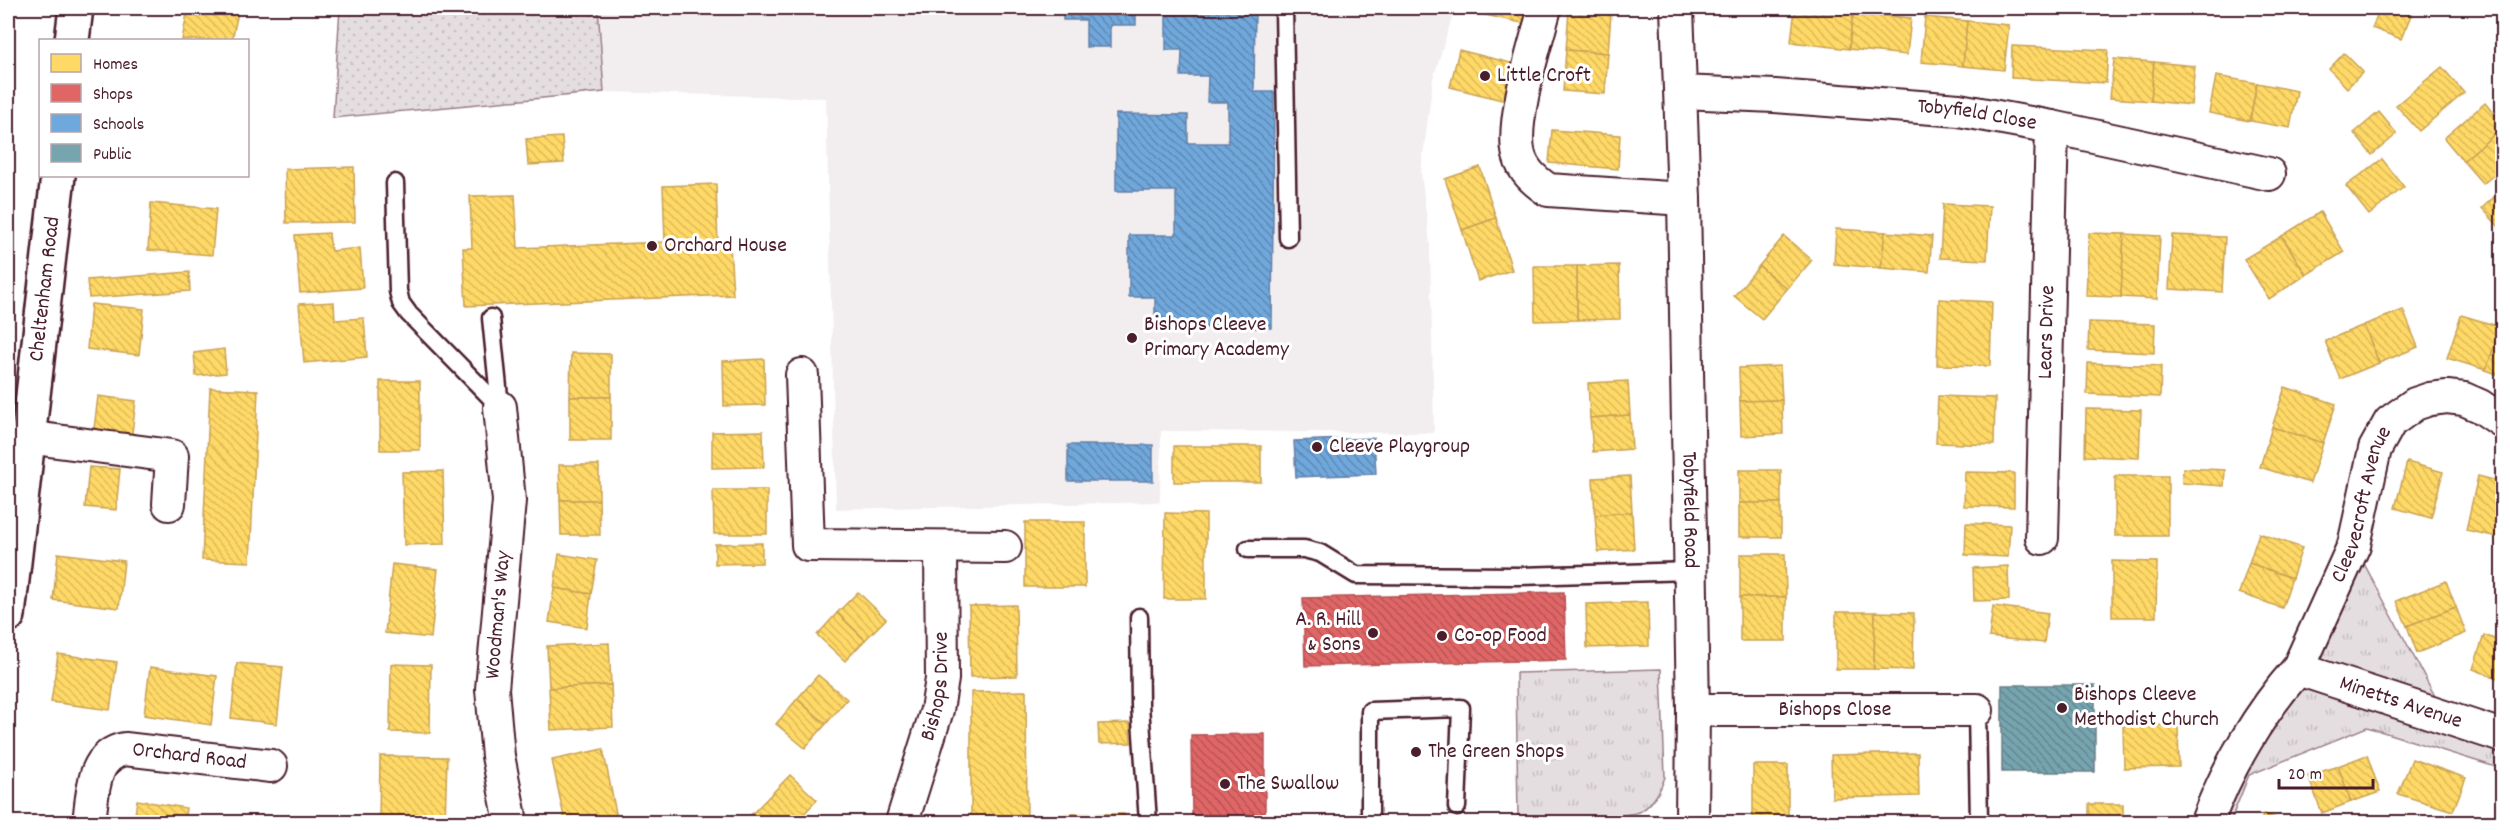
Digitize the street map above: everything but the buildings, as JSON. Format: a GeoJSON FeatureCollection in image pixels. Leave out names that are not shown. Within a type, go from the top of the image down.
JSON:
{"type":"FeatureCollection","features":[{"type":"Feature","properties":{"kind":"street"},"geometry":{"type":"LineString","coordinates":[[72,39],[76,8]]}},
{"type":"Feature","properties":{"kind":"street"},"geometry":{"type":"LineString","coordinates":[[1545,8],[1528,69],[1516,137],[1519,156],[1526,171],[1534,181],[1548,190],[1684,199]]}},
{"type":"Feature","properties":{"kind":"street","name":"Tobyfield Road"},"geometry":{"type":"LineString","coordinates":[[1677,8],[1684,199],[1691,571],[1692,822]]}},
{"type":"Feature","properties":{"kind":"street","name":"Tobyfield Close"},"geometry":{"type":"LineString","coordinates":[[1681,92],[1775,96],[1959,110],[2052,127],[2269,174]]}},
{"type":"Feature","properties":{"kind":"street","name":"Lears Drive"},"geometry":{"type":"LineString","coordinates":[[2042,538],[2052,127]]}},
{"type":"Feature","properties":{"kind":"street","name":"Cheltenham Road"},"geometry":{"type":"LineString","coordinates":[[8,615],[26,437],[58,177]]}},
{"type":"Feature","properties":{"kind":"street"},"geometry":{"type":"LineString","coordinates":[[802,375],[808,545],[1005,547]]}},
{"type":"Feature","properties":{"kind":"street","name":"Cleevecroft Avenue"},"geometry":{"type":"LineString","coordinates":[[2207,822],[2233,761],[2285,684],[2298,669],[2354,545],[2375,449],[2390,422],[2415,404],[2447,397],[2464,399],[2480,406],[2502,421]]}},
{"type":"Feature","properties":{"kind":"street","name":"Woodman's Way"},"geometry":{"type":"LineString","coordinates":[[500,407],[509,501],[492,689],[498,756],[511,822]]}},
{"type":"Feature","properties":{"kind":"street"},"geometry":{"type":"LineString","coordinates":[[26,437],[172,456],[169,504]]}},
{"type":"Feature","properties":{"kind":"street","name":"Bishops Drive"},"geometry":{"type":"LineString","coordinates":[[902,822],[937,710],[942,680],[941,546]]}},
{"type":"Feature","properties":{"kind":"street","name":"Minetts Avenue"},"geometry":{"type":"LineString","coordinates":[[2298,669],[2502,736]]}},
{"type":"Feature","properties":{"kind":"street","name":"Bishops Close"},"geometry":{"type":"LineString","coordinates":[[1693,710],[1977,710]]}},
{"type":"Feature","properties":{"kind":"street","name":"Orchard Road"},"geometry":{"type":"LineString","coordinates":[[89,822],[98,770],[108,755],[116,751],[125,749],[271,766]]}},
{"type":"Feature","properties":{"kind":"lane"},"geometry":{"type":"LineString","coordinates":[[1284,8],[1288,238]]}},
{"type":"Feature","properties":{"kind":"lane"},"geometry":{"type":"LineString","coordinates":[[395,183],[398,291],[401,303],[500,407]]}},
{"type":"Feature","properties":{"kind":"lane"},"geometry":{"type":"LineString","coordinates":[[491,318],[500,407]]}},
{"type":"Feature","properties":{"kind":"lane"},"geometry":{"type":"LineString","coordinates":[[1248,549],[1304,549],[1320,553],[1356,575],[1520,576],[1691,571]]}},
{"type":"Feature","properties":{"kind":"lane"},"geometry":{"type":"LineString","coordinates":[[1139,617],[1140,705],[1148,822]]}},
{"type":"Feature","properties":{"kind":"lane"},"geometry":{"type":"LineString","coordinates":[[1370,822],[1370,711],[1461,708],[1457,807]]}},
{"type":"Feature","properties":{"kind":"lane"},"geometry":{"type":"LineString","coordinates":[[1977,710],[1979,822]]}},
{"type":"Feature","properties":{"kind":"shaded area","name":"Bishops Cleeve Primary Academy"},"geometry":{"type":"Polygon","coordinates":[[[598,8],[1455,8],[1433,79],[1421,173],[1430,245],[1434,433],[1161,431],[1160,502],[836,509],[826,98],[604,92],[598,8]]]}},
{"type":"Feature","properties":{"kind":"green space"},"geometry":{"type":"Polygon","coordinates":[[[340,8],[598,8],[604,92],[333,118],[340,8]]]}},
{"type":"Feature","properties":{"kind":"green space"},"geometry":{"type":"Polygon","coordinates":[[[2354,545],[2436,698],[2502,721],[2502,769],[2367,727],[2249,775],[2230,822],[2207,822],[2354,545]]]}},
{"type":"Feature","properties":{"kind":"green space"},"geometry":{"type":"Polygon","coordinates":[[[1661,669],[1665,777],[1659,792],[1650,804],[1641,811],[1618,816],[1518,818],[1516,673],[1661,669]]]}},
{"type":"Feature","properties":{"kind":"place","name":"Little Croft"},"geometry":{"type":"Point","coordinates":[1485,76]}},
{"type":"Feature","properties":{"kind":"place","name":"Orchard House"},"geometry":{"type":"Point","coordinates":[652,246]}},
{"type":"Feature","properties":{"kind":"place","name":"Bishops Cleeve Primary Academy"},"geometry":{"type":"Point","coordinates":[1132,338]}},
{"type":"Feature","properties":{"kind":"place","name":"Cleeve Playgroup"},"geometry":{"type":"Point","coordinates":[1317,447]}},
{"type":"Feature","properties":{"kind":"place","name":"A. R. Hill & Sons"},"geometry":{"type":"Point","coordinates":[1373,633]}},
{"type":"Feature","properties":{"kind":"place","name":"Co-op Food"},"geometry":{"type":"Point","coordinates":[1442,636]}},
{"type":"Feature","properties":{"kind":"place","name":"Bishops Cleeve Methodist Church"},"geometry":{"type":"Point","coordinates":[2062,708]}},
{"type":"Feature","properties":{"kind":"place","name":"The Green Shops"},"geometry":{"type":"Point","coordinates":[1416,752]}},
{"type":"Feature","properties":{"kind":"place","name":"The Swallow"},"geometry":{"type":"Point","coordinates":[1225,784]}}]}
